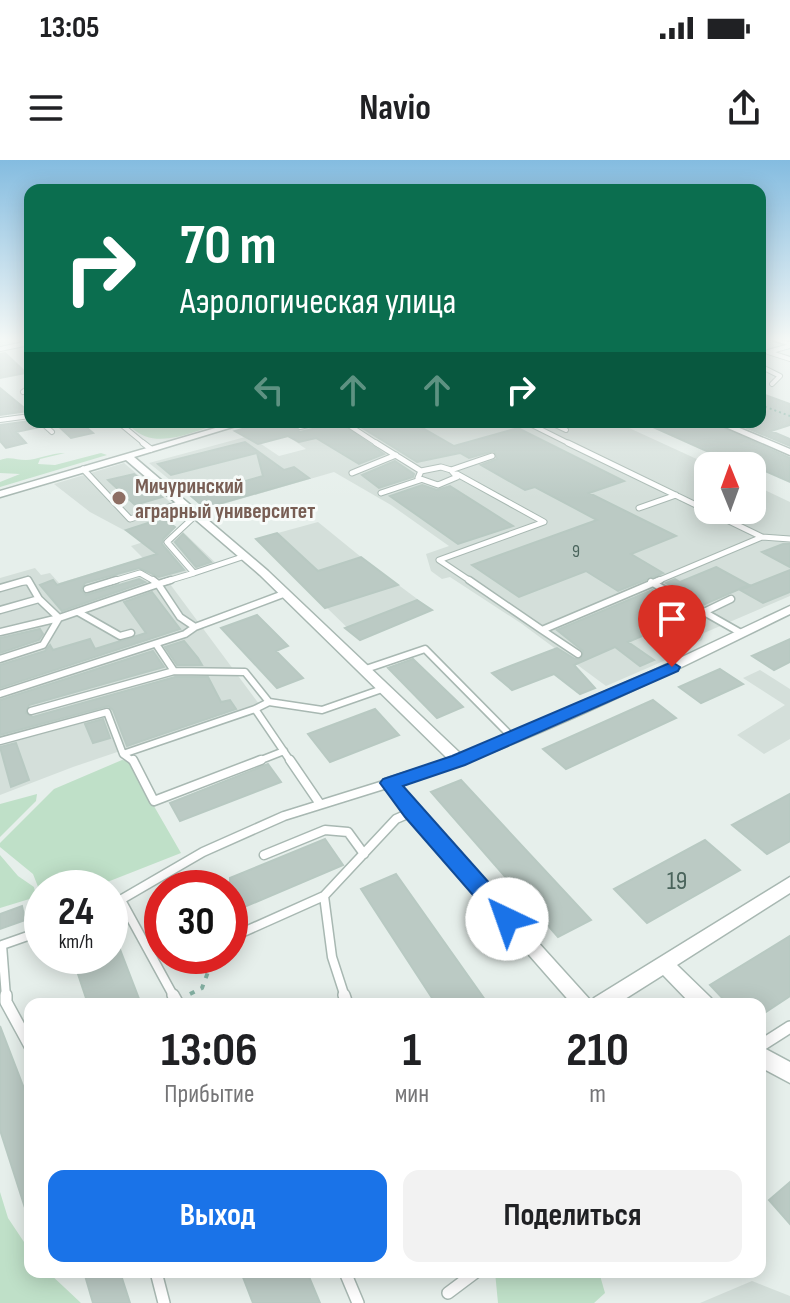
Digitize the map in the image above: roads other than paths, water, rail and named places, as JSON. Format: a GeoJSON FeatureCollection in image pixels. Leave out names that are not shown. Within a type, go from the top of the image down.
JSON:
{"type":"FeatureCollection","features":[{"type":"Feature","properties":{"kind":"street"},"geometry":{"type":"LineString","coordinates":[[0,494],[224,428]]}},
{"type":"Feature","properties":{"kind":"street"},"geometry":{"type":"LineString","coordinates":[[732,428],[790,452]]}},
{"type":"Feature","properties":{"kind":"street"},"geometry":{"type":"LineString","coordinates":[[127,456],[286,593],[459,761]]}},
{"type":"Feature","properties":{"kind":"street"},"geometry":{"type":"LineString","coordinates":[[579,998],[412,812],[390,783],[459,761],[649,678],[790,610]]}},
{"type":"Feature","properties":{"kind":"street"},"geometry":{"type":"LineString","coordinates":[[610,998],[790,884]]}},
{"type":"Feature","properties":{"kind":"street"},"geometry":{"type":"LineString","coordinates":[[664,964],[698,998]]}},
{"type":"Feature","properties":{"kind":"street"},"geometry":{"type":"LineString","coordinates":[[766,1059],[790,1073]]}},
{"type":"Feature","properties":{"kind":"lane"},"geometry":{"type":"LineString","coordinates":[[0,420],[24,417]]}},
{"type":"Feature","properties":{"kind":"lane"},"geometry":{"type":"LineString","coordinates":[[48,428],[52,432]]}},
{"type":"Feature","properties":{"kind":"lane"},"geometry":{"type":"LineString","coordinates":[[125,428],[151,449]]}},
{"type":"Feature","properties":{"kind":"lane"},"geometry":{"type":"LineString","coordinates":[[353,428],[421,471]]}},
{"type":"Feature","properties":{"kind":"lane"},"geometry":{"type":"LineString","coordinates":[[538,428],[762,537],[790,539]]}},
{"type":"Feature","properties":{"kind":"lane"},"geometry":{"type":"LineString","coordinates":[[562,428],[566,430]]}},
{"type":"Feature","properties":{"kind":"lane"},"geometry":{"type":"LineString","coordinates":[[352,473],[396,455]]}},
{"type":"Feature","properties":{"kind":"lane"},"geometry":{"type":"LineString","coordinates":[[454,472],[492,456]]}},
{"type":"Feature","properties":{"kind":"lane"},"geometry":{"type":"LineString","coordinates":[[420,480],[417,475],[421,471],[435,467],[454,472],[544,522],[439,560],[578,654]]}},
{"type":"Feature","properties":{"kind":"lane"},"geometry":{"type":"LineString","coordinates":[[83,469],[130,519],[182,503]]}},
{"type":"Feature","properties":{"kind":"lane"},"geometry":{"type":"LineString","coordinates":[[381,493],[420,480],[442,484],[452,482],[454,472]]}},
{"type":"Feature","properties":{"kind":"lane"},"geometry":{"type":"LineString","coordinates":[[639,508],[676,495]]}},
{"type":"Feature","properties":{"kind":"lane"},"geometry":{"type":"LineString","coordinates":[[194,573],[167,542],[196,515]]}},
{"type":"Feature","properties":{"kind":"lane"},"geometry":{"type":"LineString","coordinates":[[542,630],[762,537]]}},
{"type":"Feature","properties":{"kind":"lane"},"geometry":{"type":"LineString","coordinates":[[0,632],[59,618],[245,556]]}},
{"type":"Feature","properties":{"kind":"lane"},"geometry":{"type":"LineString","coordinates":[[87,589],[140,573],[146,574],[158,584],[180,617],[195,627]]}},
{"type":"Feature","properties":{"kind":"lane"},"geometry":{"type":"LineString","coordinates":[[0,588],[28,580],[39,599],[59,618]]}},
{"type":"Feature","properties":{"kind":"lane"},"geometry":{"type":"LineString","coordinates":[[651,582],[741,633]]}},
{"type":"Feature","properties":{"kind":"lane"},"geometry":{"type":"LineString","coordinates":[[0,694],[185,634],[195,627],[286,593]]}},
{"type":"Feature","properties":{"kind":"lane"},"geometry":{"type":"LineString","coordinates":[[0,610],[39,599]]}},
{"type":"Feature","properties":{"kind":"lane"},"geometry":{"type":"LineString","coordinates":[[704,612],[731,599]]}},
{"type":"Feature","properties":{"kind":"lane"},"geometry":{"type":"LineString","coordinates":[[78,612],[100,628],[120,636],[131,633]]}},
{"type":"Feature","properties":{"kind":"lane"},"geometry":{"type":"LineString","coordinates":[[0,659],[43,645],[59,618]]}},
{"type":"Feature","properties":{"kind":"lane"},"geometry":{"type":"LineString","coordinates":[[156,644],[174,671]]}},
{"type":"Feature","properties":{"kind":"lane"},"geometry":{"type":"LineString","coordinates":[[363,670],[425,649],[512,737]]}},
{"type":"Feature","properties":{"kind":"lane"},"geometry":{"type":"LineString","coordinates":[[31,711],[174,671],[245,672],[269,702]]}},
{"type":"Feature","properties":{"kind":"lane"},"geometry":{"type":"LineString","coordinates":[[123,754],[269,702],[322,710],[382,689]]}},
{"type":"Feature","properties":{"kind":"lane"},"geometry":{"type":"LineString","coordinates":[[255,709],[320,804]]}},
{"type":"Feature","properties":{"kind":"lane"},"geometry":{"type":"LineString","coordinates":[[0,741],[107,712],[123,754],[132,758],[154,801],[284,751]]}},
{"type":"Feature","properties":{"kind":"lane"},"geometry":{"type":"LineString","coordinates":[[128,898],[203,852],[284,816],[390,783]]}},
{"type":"Feature","properties":{"kind":"lane"},"geometry":{"type":"LineString","coordinates":[[248,930],[324,896],[396,819],[412,812]]}},
{"type":"Feature","properties":{"kind":"lane"},"geometry":{"type":"LineString","coordinates":[[264,855],[325,830],[348,832],[364,854]]}},
{"type":"Feature","properties":{"kind":"lane"},"geometry":{"type":"LineString","coordinates":[[324,896],[332,957],[345,998]]}},
{"type":"Feature","properties":{"kind":"lane"},"geometry":{"type":"LineString","coordinates":[[128,913],[174,998]]}},
{"type":"Feature","properties":{"kind":"lane"},"geometry":{"type":"LineString","coordinates":[[24,937],[2,945],[6,1002],[24,1035]]}},
{"type":"Feature","properties":{"kind":"lane"},"geometry":{"type":"LineString","coordinates":[[766,1053],[790,1027]]}},
{"type":"Feature","properties":{"kind":"lane"},"geometry":{"type":"LineString","coordinates":[[158,1278],[164,1303]]}},
{"type":"Feature","properties":{"kind":"lane"},"geometry":{"type":"LineString","coordinates":[[348,1278],[358,1303]]}},
{"type":"Feature","properties":{"kind":"lane"},"geometry":{"type":"LineString","coordinates":[[448,1293],[468,1278]]}},
{"type":"Feature","properties":{"kind":"place","name":"Мичуринский аграрный университет"},"geometry":{"type":"Point","coordinates":[119,498]}}]}
